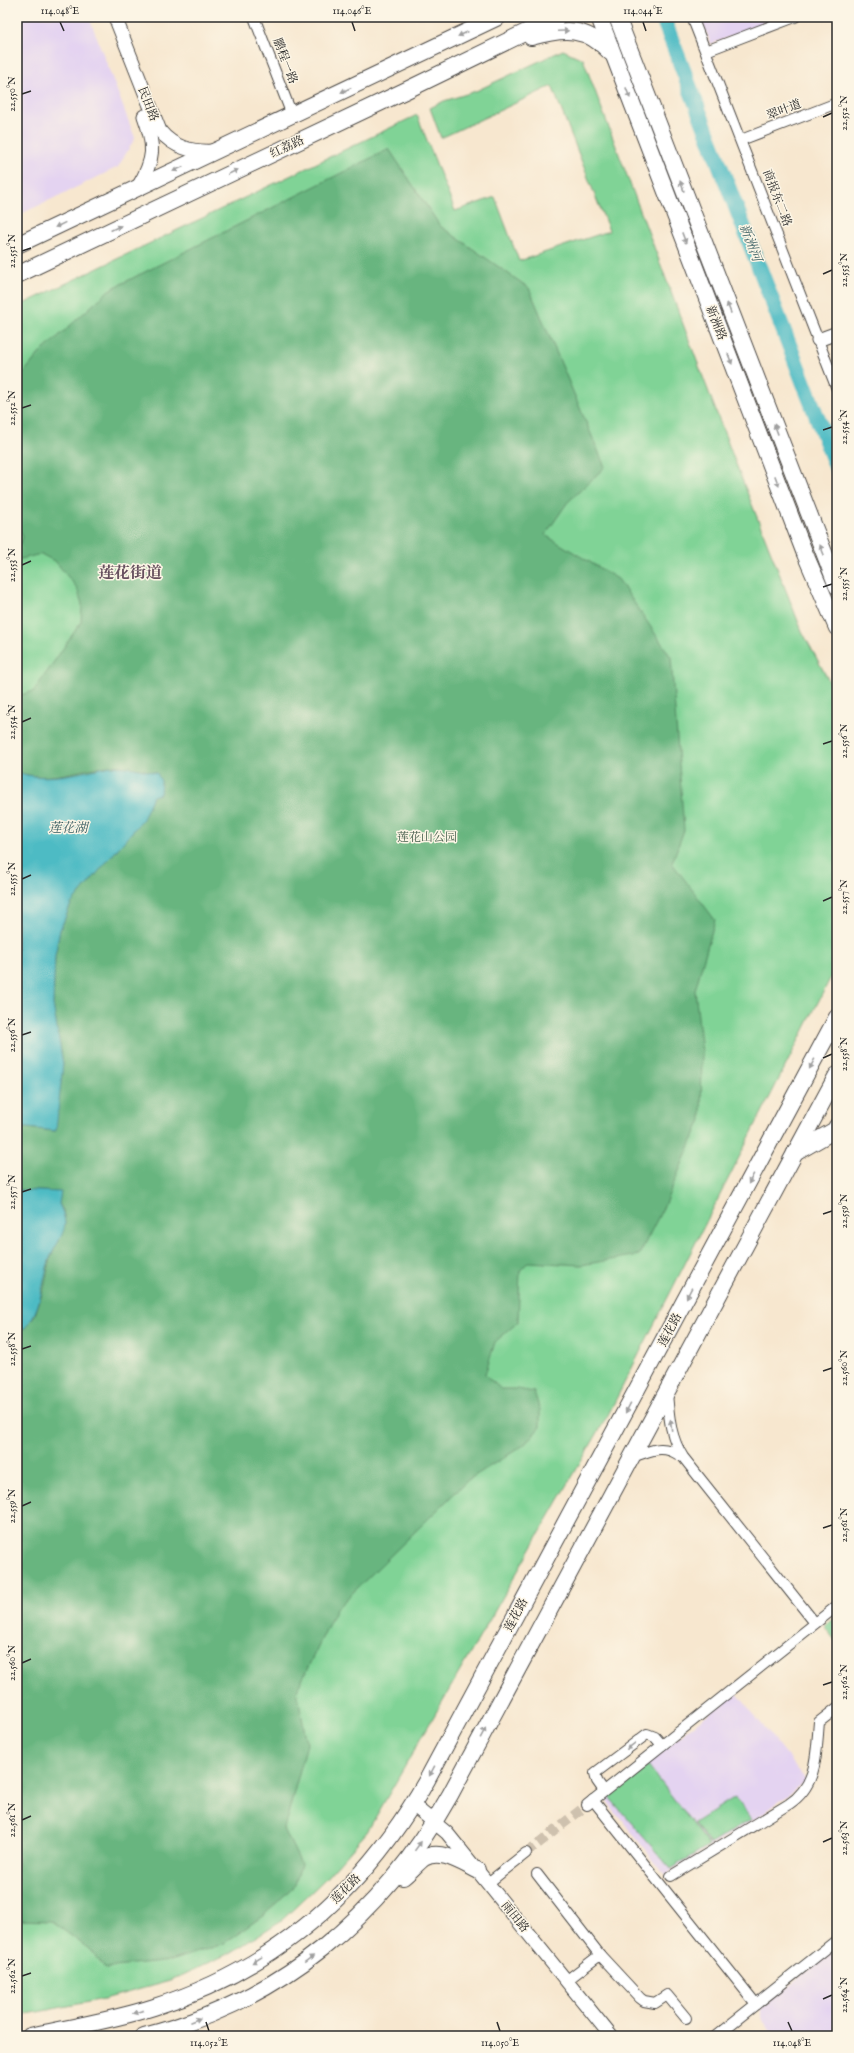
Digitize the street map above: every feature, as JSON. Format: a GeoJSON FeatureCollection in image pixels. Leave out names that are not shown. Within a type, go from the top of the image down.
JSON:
{"type":"FeatureCollection","features":[{"type":"Feature","properties":{"kind":"main road"},"geometry":{"type":"LineString","coordinates":[[17,245],[498,17]]}},
{"type":"Feature","properties":{"kind":"main road","name":"红荔路"},"geometry":{"type":"LineString","coordinates":[[17,274],[557,17]]}},
{"type":"Feature","properties":{"kind":"main road","name":"新洲路"},"geometry":{"type":"LineString","coordinates":[[599,17],[805,554],[837,628]]}},
{"type":"Feature","properties":{"kind":"main road","name":"新洲路"},"geometry":{"type":"LineString","coordinates":[[617,17],[837,586]]}},
{"type":"Feature","properties":{"kind":"main road"},"geometry":{"type":"LineString","coordinates":[[498,46],[552,31],[577,31],[590,36],[603,44],[614,57]]}},
{"type":"Feature","properties":{"kind":"main road","name":"莲花路"},"geometry":{"type":"LineString","coordinates":[[30,2036],[154,2007],[221,1980],[258,1960],[302,1929],[338,1898],[375,1858],[414,1804],[837,1017]]}},
{"type":"Feature","properties":{"kind":"main road"},"geometry":{"type":"LineString","coordinates":[[144,2036],[186,2024],[230,2006],[290,1973],[340,1934],[385,1888],[408,1860],[434,1822],[837,1075]]}},
{"type":"Feature","properties":{"kind":"main road"},"geometry":{"type":"LineString","coordinates":[[795,1153],[836,1130]]}},
{"type":"Feature","properties":{"kind":"main road"},"geometry":{"type":"LineString","coordinates":[[385,1888],[414,1869],[422,1859],[434,1855],[446,1857],[477,1870]]}},
{"type":"Feature","properties":{"kind":"street","name":"民田路"},"geometry":{"type":"LineString","coordinates":[[106,17],[151,135],[153,148],[151,162],[138,187]]}},
{"type":"Feature","properties":{"kind":"street","name":"民田路"},"geometry":{"type":"LineString","coordinates":[[115,17],[160,131],[174,144],[185,149],[200,152],[216,151]]}},
{"type":"Feature","properties":{"kind":"street","name":"鹏程一路"},"geometry":{"type":"LineString","coordinates":[[254,17],[292,115]]}},
{"type":"Feature","properties":{"kind":"street","name":"商报东二路"},"geometry":{"type":"LineString","coordinates":[[692,17],[837,389]]}},
{"type":"Feature","properties":{"kind":"street"},"geometry":{"type":"LineString","coordinates":[[706,51],[795,17]]}},
{"type":"Feature","properties":{"kind":"street","name":"翠叶道"},"geometry":{"type":"LineString","coordinates":[[741,140],[837,103]]}},
{"type":"Feature","properties":{"kind":"street"},"geometry":{"type":"LineString","coordinates":[[818,340],[837,333]]}},
{"type":"Feature","properties":{"kind":"street"},"geometry":{"type":"LineString","coordinates":[[667,1391],[672,1433],[676,1446],[683,1457],[815,1623]]}},
{"type":"Feature","properties":{"kind":"street"},"geometry":{"type":"LineString","coordinates":[[631,1458],[665,1448],[672,1450],[683,1457]]}},
{"type":"Feature","properties":{"kind":"street"},"geometry":{"type":"LineString","coordinates":[[756,2004],[590,1803],[837,1606]]}},
{"type":"Feature","properties":{"kind":"street"},"geometry":{"type":"LineString","coordinates":[[671,1876],[800,1795],[809,1784],[813,1775],[819,1722],[837,1708]]}},
{"type":"Feature","properties":{"kind":"street"},"geometry":{"type":"LineString","coordinates":[[604,1791],[597,1781],[595,1773],[647,1734],[655,1737],[662,1745]]}},
{"type":"Feature","properties":{"kind":"street","name":"雨田路"},"geometry":{"type":"LineString","coordinates":[[414,1804],[447,1833],[611,2036]]}},
{"type":"Feature","properties":{"kind":"street"},"geometry":{"type":"LineString","coordinates":[[488,1884],[526,1853]]}},
{"type":"Feature","properties":{"kind":"street"},"geometry":{"type":"LineString","coordinates":[[537,1874],[600,1955],[644,2001],[655,2003],[667,1994],[686,2018]]}},
{"type":"Feature","properties":{"kind":"street"},"geometry":{"type":"LineString","coordinates":[[716,2036],[837,1940]]}},
{"type":"Feature","properties":{"kind":"street"},"geometry":{"type":"LineString","coordinates":[[566,1980],[600,1955]]}},
{"type":"Feature","properties":{"kind":"shaded area"},"geometry":{"type":"Polygon","coordinates":[[[17,17],[89,17],[135,138],[118,167],[17,216],[17,17]]]}},
{"type":"Feature","properties":{"kind":"shaded area"},"geometry":{"type":"Polygon","coordinates":[[[700,17],[780,17],[711,44],[700,17]]]}},
{"type":"Feature","properties":{"kind":"shaded area"},"geometry":{"type":"Polygon","coordinates":[[[736,1692],[807,1781],[764,1813],[665,1875],[603,1796],[736,1692]]]}},
{"type":"Feature","properties":{"kind":"shaded area"},"geometry":{"type":"Polygon","coordinates":[[[837,1947],[837,2036],[774,2036],[760,2018],[760,2008],[837,1947]]]}},
{"type":"Feature","properties":{"kind":"green space","name":"莲花山公园"},"geometry":{"type":"Polygon","coordinates":[[[563,50],[583,59],[734,459],[802,631],[837,696],[837,965],[608,1415],[367,1832],[325,1879],[282,1920],[232,1952],[170,1981],[104,1999],[17,2016],[17,307],[417,115],[455,211],[495,197],[519,261],[609,231],[552,86],[441,138],[430,108],[444,101],[476,91],[563,50]]]}},
{"type":"Feature","properties":{"kind":"green space","name":"莲花山公园"},"geometry":{"type":"Polygon","coordinates":[[[389,149],[440,226],[529,288],[605,467],[567,503],[545,535],[618,579],[671,657],[684,830],[672,863],[715,920],[695,990],[702,1052],[701,1120],[664,1206],[639,1255],[581,1265],[528,1262],[520,1271],[518,1322],[495,1342],[485,1375],[501,1389],[517,1389],[534,1392],[540,1410],[540,1427],[524,1445],[468,1480],[336,1609],[297,1690],[307,1744],[284,1829],[301,1864],[295,1885],[264,1915],[223,1944],[171,1961],[105,1968],[89,1949],[51,1921],[17,1920],[17,1330],[24,1329],[35,1315],[44,1288],[50,1259],[65,1225],[63,1210],[59,1204],[60,1192],[17,1190],[17,1127],[55,1131],[63,1064],[53,1004],[55,956],[60,930],[71,904],[142,819],[153,796],[157,773],[122,766],[99,767],[53,776],[29,775],[17,772],[17,696],[34,691],[81,622],[82,604],[77,588],[56,562],[41,554],[17,560],[17,544],[21,542],[23,537],[17,525],[17,381],[39,354],[109,290],[389,149]]]}},
{"type":"Feature","properties":{"kind":"green space"},"geometry":{"type":"Polygon","coordinates":[[[837,1616],[837,1643],[824,1626],[837,1616]]]}},
{"type":"Feature","properties":{"kind":"green space"},"geometry":{"type":"Polygon","coordinates":[[[648,1765],[709,1845],[671,1869],[608,1796],[648,1765]]]}},
{"type":"Feature","properties":{"kind":"green space"},"geometry":{"type":"Polygon","coordinates":[[[735,1797],[751,1819],[710,1844],[694,1823],[735,1797]]]}},
{"type":"Feature","properties":{"kind":"water","name":"莲花湖"},"geometry":{"type":"Polygon","coordinates":[[[111,766],[130,767],[157,773],[161,781],[160,794],[153,796],[143,819],[71,904],[60,930],[55,956],[53,1004],[63,1064],[56,1131],[17,1127],[17,772],[40,777],[52,777],[111,766]]]}},
{"type":"Feature","properties":{"kind":"water"},"geometry":{"type":"Polygon","coordinates":[[[17,1190],[61,1192],[59,1204],[64,1216],[65,1224],[61,1237],[50,1258],[35,1313],[24,1329],[17,1330],[17,1190]]]}},
{"type":"Feature","properties":{"kind":"waterway","name":"新洲河"},"geometry":{"type":"LineString","coordinates":[[663,18],[837,469]]}},
{"type":"Feature","properties":{"kind":"tunnel"},"geometry":{"type":"LineString","coordinates":[[526,1853],[587,1805]]}},
{"type":"Feature","properties":{"kind":"district","name":"莲花街道"},"geometry":{"type":"Point","coordinates":[130,574]}}]}
